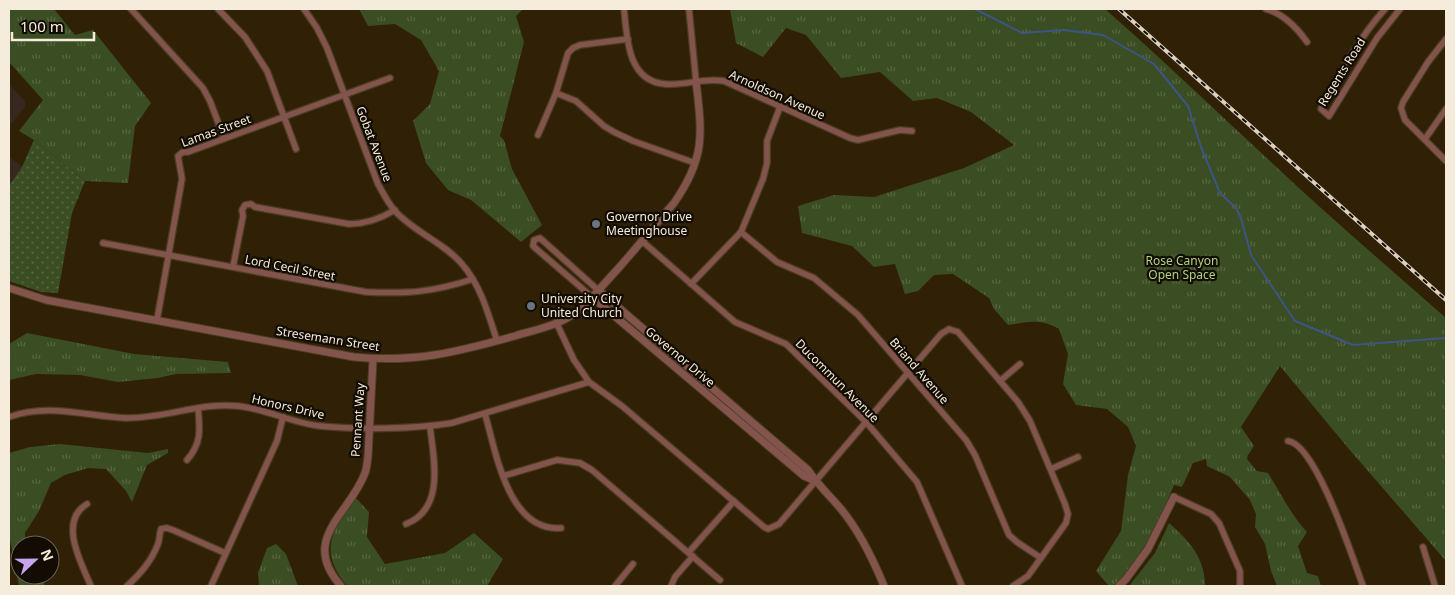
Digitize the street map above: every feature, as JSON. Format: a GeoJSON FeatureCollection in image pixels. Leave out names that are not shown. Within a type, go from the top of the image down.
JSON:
{"type":"FeatureCollection","features":[{"type":"Feature","properties":{"kind":"street"},"geometry":{"type":"LineString","coordinates":[[132,9],[203,88],[224,138]]}},
{"type":"Feature","properties":{"kind":"street"},"geometry":{"type":"LineString","coordinates":[[218,9],[245,38],[267,71],[296,149]]}},
{"type":"Feature","properties":{"kind":"street","name":"Gobat Avenue"},"geometry":{"type":"LineString","coordinates":[[304,9],[317,28],[327,48],[378,184],[395,210],[462,263],[483,298],[497,341]]}},
{"type":"Feature","properties":{"kind":"street","name":"Arnoldson Avenue"},"geometry":{"type":"LineString","coordinates":[[624,9],[630,53],[634,63],[648,77],[666,84],[724,81],[858,140],[900,130],[912,131]]}},
{"type":"Feature","properties":{"kind":"street"},"geometry":{"type":"LineString","coordinates":[[689,9],[696,81]]}},
{"type":"Feature","properties":{"kind":"street"},"geometry":{"type":"LineString","coordinates":[[1266,9],[1273,11],[1297,28],[1307,42]]}},
{"type":"Feature","properties":{"kind":"street","name":"Regents Road"},"geometry":{"type":"LineString","coordinates":[[1385,9],[1353,52],[1320,109],[1329,116],[1377,38],[1400,9]]}},
{"type":"Feature","properties":{"kind":"street"},"geometry":{"type":"LineString","coordinates":[[538,135],[556,93],[565,60],[573,48],[580,45],[628,39]]}},
{"type":"Feature","properties":{"kind":"street"},"geometry":{"type":"LineString","coordinates":[[1446,39],[1428,62],[1403,102],[1402,108],[1405,120],[1446,161]]}},
{"type":"Feature","properties":{"kind":"street","name":"Lamas Street"},"geometry":{"type":"LineString","coordinates":[[157,320],[182,179],[178,156],[183,152],[188,152],[390,78]]}},
{"type":"Feature","properties":{"kind":"street","name":"Stresemann Street"},"geometry":{"type":"LineString","coordinates":[[9,288],[46,300],[354,357],[403,359],[434,356],[466,350],[497,341],[556,322],[573,314],[592,297],[674,204],[692,175],[700,148],[701,130],[696,81]]}},
{"type":"Feature","properties":{"kind":"street"},"geometry":{"type":"LineString","coordinates":[[556,93],[576,101],[604,126],[614,132],[633,141],[695,162]]}},
{"type":"Feature","properties":{"kind":"street"},"geometry":{"type":"LineString","coordinates":[[691,284],[741,232],[763,179],[767,163],[767,141],[780,107]]}},
{"type":"Feature","properties":{"kind":"street"},"geometry":{"type":"LineString","coordinates":[[1425,139],[1446,109]]}},
{"type":"Feature","properties":{"kind":"street"},"geometry":{"type":"LineString","coordinates":[[233,267],[242,210],[245,205],[251,204],[255,207],[356,224],[382,218],[395,210]]}},
{"type":"Feature","properties":{"kind":"street","name":"Briand Avenue"},"geometry":{"type":"LineString","coordinates":[[741,232],[777,262],[814,278],[858,315],[966,440],[975,455],[1009,535],[1041,558]]}},
{"type":"Feature","properties":{"kind":"street","name":"Governor Drive"},"geometry":{"type":"LineString","coordinates":[[816,482],[804,476],[592,297],[533,246],[534,240],[540,238],[808,470],[851,522],[869,551],[884,586]]}},
{"type":"Feature","properties":{"kind":"street","name":"Ducommun Avenue"},"geometry":{"type":"LineString","coordinates":[[642,241],[735,322],[786,344],[866,422],[917,482],[962,586]]}},
{"type":"Feature","properties":{"kind":"street","name":"Lord Cecil Street"},"geometry":{"type":"LineString","coordinates":[[103,243],[366,292],[397,294],[422,292],[448,288],[473,279]]}},
{"type":"Feature","properties":{"kind":"street"},"geometry":{"type":"LineString","coordinates":[[556,322],[574,360],[589,382],[622,406],[764,527],[773,528],[779,524],[816,482],[941,334],[949,330],[958,332],[1018,402],[1030,421],[1068,514],[1066,523],[1028,576],[1013,586]]}},
{"type":"Feature","properties":{"kind":"street","name":"Pennant Way"},"geometry":{"type":"LineString","coordinates":[[341,586],[328,569],[325,547],[331,527],[365,473],[368,457],[373,359]]}},
{"type":"Feature","properties":{"kind":"street"},"geometry":{"type":"LineString","coordinates":[[1000,381],[1020,364]]}},
{"type":"Feature","properties":{"kind":"street","name":"Honors Drive"},"geometry":{"type":"LineString","coordinates":[[9,417],[26,411],[41,409],[145,418],[216,405],[238,406],[319,426],[370,428],[430,427],[485,414],[589,382]]}},
{"type":"Feature","properties":{"kind":"street"},"geometry":{"type":"LineString","coordinates":[[187,460],[195,451],[199,437],[198,408]]}},
{"type":"Feature","properties":{"kind":"street"},"geometry":{"type":"LineString","coordinates":[[485,414],[503,476],[511,496],[526,514],[537,523],[550,529],[561,528]]}},
{"type":"Feature","properties":{"kind":"street"},"geometry":{"type":"LineString","coordinates":[[211,586],[278,441],[284,417]]}},
{"type":"Feature","properties":{"kind":"street"},"geometry":{"type":"LineString","coordinates":[[406,524],[416,520],[425,510],[434,484],[435,468],[430,427]]}},
{"type":"Feature","properties":{"kind":"street"},"geometry":{"type":"LineString","coordinates":[[1288,441],[1293,441],[1305,453],[1322,482],[1363,586]]}},
{"type":"Feature","properties":{"kind":"street"},"geometry":{"type":"LineString","coordinates":[[1051,469],[1078,457]]}},
{"type":"Feature","properties":{"kind":"street"},"geometry":{"type":"LineString","coordinates":[[503,476],[557,460],[580,462],[592,470],[720,580]]}},
{"type":"Feature","properties":{"kind":"street"},"geometry":{"type":"LineString","coordinates":[[1119,586],[1148,549],[1174,497],[1211,514],[1219,523],[1240,571],[1240,585]]}},
{"type":"Feature","properties":{"kind":"street"},"geometry":{"type":"LineString","coordinates":[[671,586],[691,554],[734,501]]}},
{"type":"Feature","properties":{"kind":"street"},"geometry":{"type":"LineString","coordinates":[[87,504],[80,508],[77,513],[73,533],[75,546],[90,586]]}},
{"type":"Feature","properties":{"kind":"street"},"geometry":{"type":"LineString","coordinates":[[127,586],[143,571],[151,560],[160,542],[159,535],[161,529],[173,530],[225,553]]}},
{"type":"Feature","properties":{"kind":"street"},"geometry":{"type":"LineString","coordinates":[[1422,547],[1435,586]]}},
{"type":"Feature","properties":{"kind":"street"},"geometry":{"type":"LineString","coordinates":[[616,586],[633,564]]}},
{"type":"Feature","properties":{"kind":"shaded area"},"geometry":{"type":"Polygon","coordinates":[[[9,84],[25,101],[25,107],[9,127],[9,84]]]}},
{"type":"Feature","properties":{"kind":"shaded area"},"geometry":{"type":"Polygon","coordinates":[[[9,156],[22,167],[9,186],[9,156]]]}},
{"type":"Feature","properties":{"kind":"green space"},"geometry":{"type":"Polygon","coordinates":[[[9,9],[54,9],[75,35],[93,30],[151,103],[135,126],[128,183],[85,181],[34,140],[19,131],[43,100],[9,62],[9,9]]]}},
{"type":"Feature","properties":{"kind":"green space"},"geometry":{"type":"Polygon","coordinates":[[[359,9],[523,9],[516,16],[524,42],[500,136],[504,140],[512,169],[542,225],[521,242],[471,200],[448,190],[426,163],[413,121],[430,104],[439,71],[421,40],[395,24],[368,26],[359,9]]]}},
{"type":"Feature","properties":{"kind":"green space","name":"Rose Canyon Open Space"},"geometry":{"type":"Polygon","coordinates":[[[730,9],[1105,9],[1313,201],[1446,318],[1446,561],[1280,366],[1241,427],[1254,446],[1247,459],[1257,471],[1268,473],[1291,511],[1307,532],[1298,546],[1307,573],[1318,576],[1321,586],[1277,586],[1271,571],[1265,544],[1255,527],[1256,514],[1250,500],[1230,477],[1207,466],[1206,459],[1193,463],[1182,487],[1174,485],[1156,526],[1142,551],[1115,586],[1109,586],[1096,571],[1121,531],[1128,475],[1136,446],[1128,427],[1107,409],[1076,405],[1063,384],[1068,354],[1059,329],[1040,322],[1008,325],[994,309],[989,298],[953,274],[934,275],[918,291],[905,294],[895,264],[874,267],[852,246],[802,233],[798,206],[834,195],[874,197],[964,168],[1014,145],[971,112],[937,98],[913,101],[880,72],[841,78],[806,35],[786,28],[763,57],[736,43],[730,9]]]}},
{"type":"Feature","properties":{"kind":"green space"},"geometry":{"type":"Polygon","coordinates":[[[34,140],[85,181],[72,213],[58,293],[41,292],[9,281],[9,186],[22,167],[34,140]]]}},
{"type":"Feature","properties":{"kind":"green space"},"geometry":{"type":"Polygon","coordinates":[[[27,333],[134,354],[228,362],[231,373],[176,374],[158,378],[118,382],[80,375],[36,374],[9,380],[9,344],[27,333]]]}},
{"type":"Feature","properties":{"kind":"green space"},"geometry":{"type":"Polygon","coordinates":[[[60,444],[148,453],[168,449],[168,453],[147,465],[132,502],[126,491],[106,469],[88,468],[65,475],[51,483],[39,511],[25,535],[10,535],[10,540],[9,453],[30,447],[60,444]]]}},
{"type":"Feature","properties":{"kind":"green space"},"geometry":{"type":"Polygon","coordinates":[[[355,497],[369,512],[367,537],[385,564],[445,553],[474,533],[503,559],[487,586],[347,586],[338,573],[331,551],[335,530],[355,497]]]}},
{"type":"Feature","properties":{"kind":"green space"},"geometry":{"type":"Polygon","coordinates":[[[1169,523],[1189,543],[1199,558],[1205,586],[1129,586],[1155,553],[1169,523]]]}},
{"type":"Feature","properties":{"kind":"green space"},"geometry":{"type":"Polygon","coordinates":[[[276,544],[286,554],[298,586],[259,586],[258,573],[267,548],[276,544]]]}},
{"type":"Feature","properties":{"kind":"green space"},"geometry":{"type":"Polygon","coordinates":[[[19,585],[45,586],[19,586],[19,585]]]}},
{"type":"Feature","properties":{"kind":"waterway"},"geometry":{"type":"LineString","coordinates":[[975,9],[1022,33],[1064,30],[1103,35],[1154,64],[1188,106],[1201,147],[1220,193],[1236,208],[1241,218],[1251,255],[1295,321],[1353,345],[1446,338]]}},
{"type":"Feature","properties":{"kind":"railway"},"geometry":{"type":"LineString","coordinates":[[1119,9],[1446,300]]}},
{"type":"Feature","properties":{"kind":"place","name":"Governor Drive Meetinghouse"},"geometry":{"type":"Point","coordinates":[596,224]}},
{"type":"Feature","properties":{"kind":"place","name":"University City United Church"},"geometry":{"type":"Point","coordinates":[531,306]}}]}
